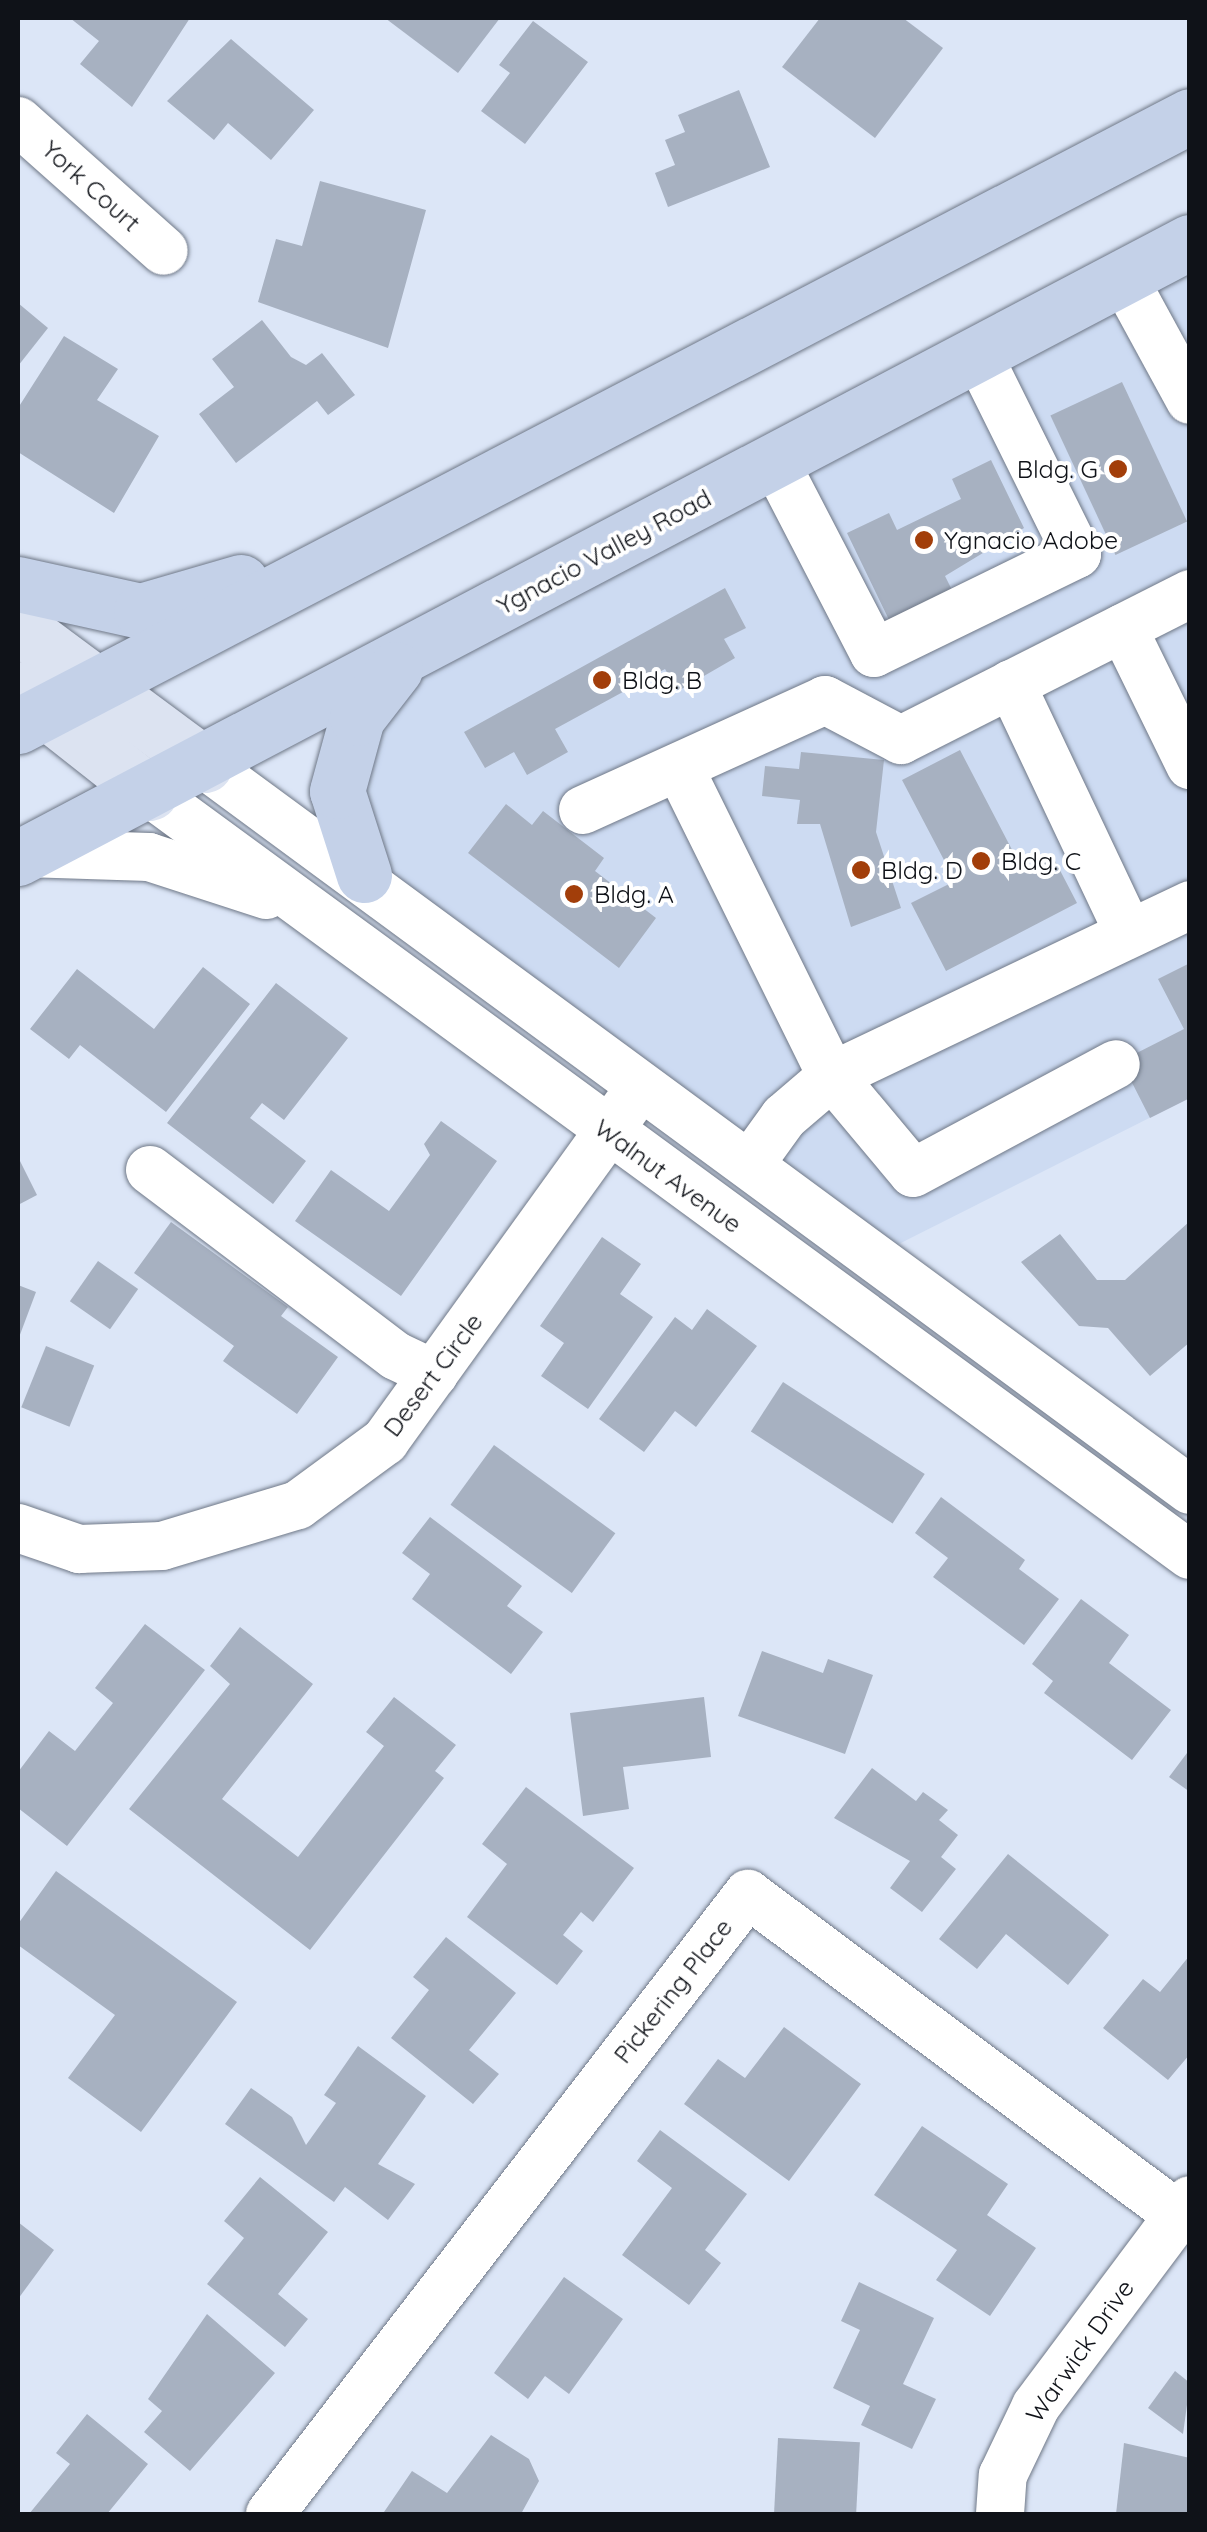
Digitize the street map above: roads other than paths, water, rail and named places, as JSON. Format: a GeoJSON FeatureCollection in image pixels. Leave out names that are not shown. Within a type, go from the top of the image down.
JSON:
{"type":"FeatureCollection","features":[{"type":"Feature","properties":{"kind":"highway"},"geometry":{"type":"LineString","coordinates":[[44,702],[440,510],[1190,116]]}},
{"type":"Feature","properties":{"kind":"highway","name":"Ygnacio Valley Road"},"geometry":{"type":"LineString","coordinates":[[22,856],[206,765],[1190,242]]}},
{"type":"Feature","properties":{"kind":"highway"},"geometry":{"type":"LineString","coordinates":[[18,584],[142,611],[228,588],[319,543],[440,510]]}},
{"type":"Feature","properties":{"kind":"highway"},"geometry":{"type":"LineString","coordinates":[[364,875],[337,790],[357,718],[404,658]]}},
{"type":"Feature","properties":{"kind":"main road"},"geometry":{"type":"LineString","coordinates":[[18,626],[44,702],[150,793]]}},
{"type":"Feature","properties":{"kind":"main road"},"geometry":{"type":"LineString","coordinates":[[44,702],[206,765]]}},
{"type":"Feature","properties":{"kind":"street","name":"York Court"},"geometry":{"type":"LineString","coordinates":[[18,121],[164,250]]}},
{"type":"Feature","properties":{"kind":"street"},"geometry":{"type":"LineString","coordinates":[[1123,277],[1190,400]]}},
{"type":"Feature","properties":{"kind":"street"},"geometry":{"type":"LineString","coordinates":[[775,462],[874,653],[1077,554],[978,354]]}},
{"type":"Feature","properties":{"kind":"street"},"geometry":{"type":"LineString","coordinates":[[583,810],[824,700],[901,740],[1190,594]]}},
{"type":"Feature","properties":{"kind":"street"},"geometry":{"type":"LineString","coordinates":[[1123,628],[1190,765]]}},
{"type":"Feature","properties":{"kind":"street"},"geometry":{"type":"LineString","coordinates":[[1011,684],[1129,934]]}},
{"type":"Feature","properties":{"kind":"street"},"geometry":{"type":"LineString","coordinates":[[206,765],[364,875],[642,1083],[753,1160],[1190,1490]]}},
{"type":"Feature","properties":{"kind":"street"},"geometry":{"type":"LineString","coordinates":[[679,766],[832,1076],[913,1173],[1116,1064]]}},
{"type":"Feature","properties":{"kind":"street","name":"Walnut Avenue"},"geometry":{"type":"LineString","coordinates":[[150,793],[608,1133],[1187,1548]]}},
{"type":"Feature","properties":{"kind":"street"},"geometry":{"type":"LineString","coordinates":[[22,856],[149,857],[304,908]]}},
{"type":"Feature","properties":{"kind":"street"},"geometry":{"type":"LineString","coordinates":[[753,1160],[784,1117],[832,1076],[1190,905]]}},
{"type":"Feature","properties":{"kind":"street","name":"Desert Circle"},"geometry":{"type":"LineString","coordinates":[[18,1528],[79,1549],[162,1546],[298,1505],[386,1441],[642,1083]]}},
{"type":"Feature","properties":{"kind":"street"},"geometry":{"type":"LineString","coordinates":[[150,1170],[396,1356],[434,1374]]}},
{"type":"Feature","properties":{"kind":"street","name":"Pickering Place"},"geometry":{"type":"LineString","coordinates":[[270,2514],[748,1894],[1184,2208]]}},
{"type":"Feature","properties":{"kind":"street","name":"Warwick Drive"},"geometry":{"type":"LineString","coordinates":[[1000,2514],[1004,2475],[1036,2406],[1184,2208]]}},
{"type":"Feature","properties":{"kind":"place","name":"Bldg. G"},"geometry":{"type":"Point","coordinates":[1118,469]}},
{"type":"Feature","properties":{"kind":"place","name":"Ygnacio Adobe"},"geometry":{"type":"Point","coordinates":[924,540]}},
{"type":"Feature","properties":{"kind":"place","name":"Bldg. B"},"geometry":{"type":"Point","coordinates":[602,680]}},
{"type":"Feature","properties":{"kind":"place","name":"Bldg. C"},"geometry":{"type":"Point","coordinates":[981,861]}},
{"type":"Feature","properties":{"kind":"place","name":"Bldg. D"},"geometry":{"type":"Point","coordinates":[861,870]}},
{"type":"Feature","properties":{"kind":"place","name":"Bldg. A"},"geometry":{"type":"Point","coordinates":[574,894]}}]}
